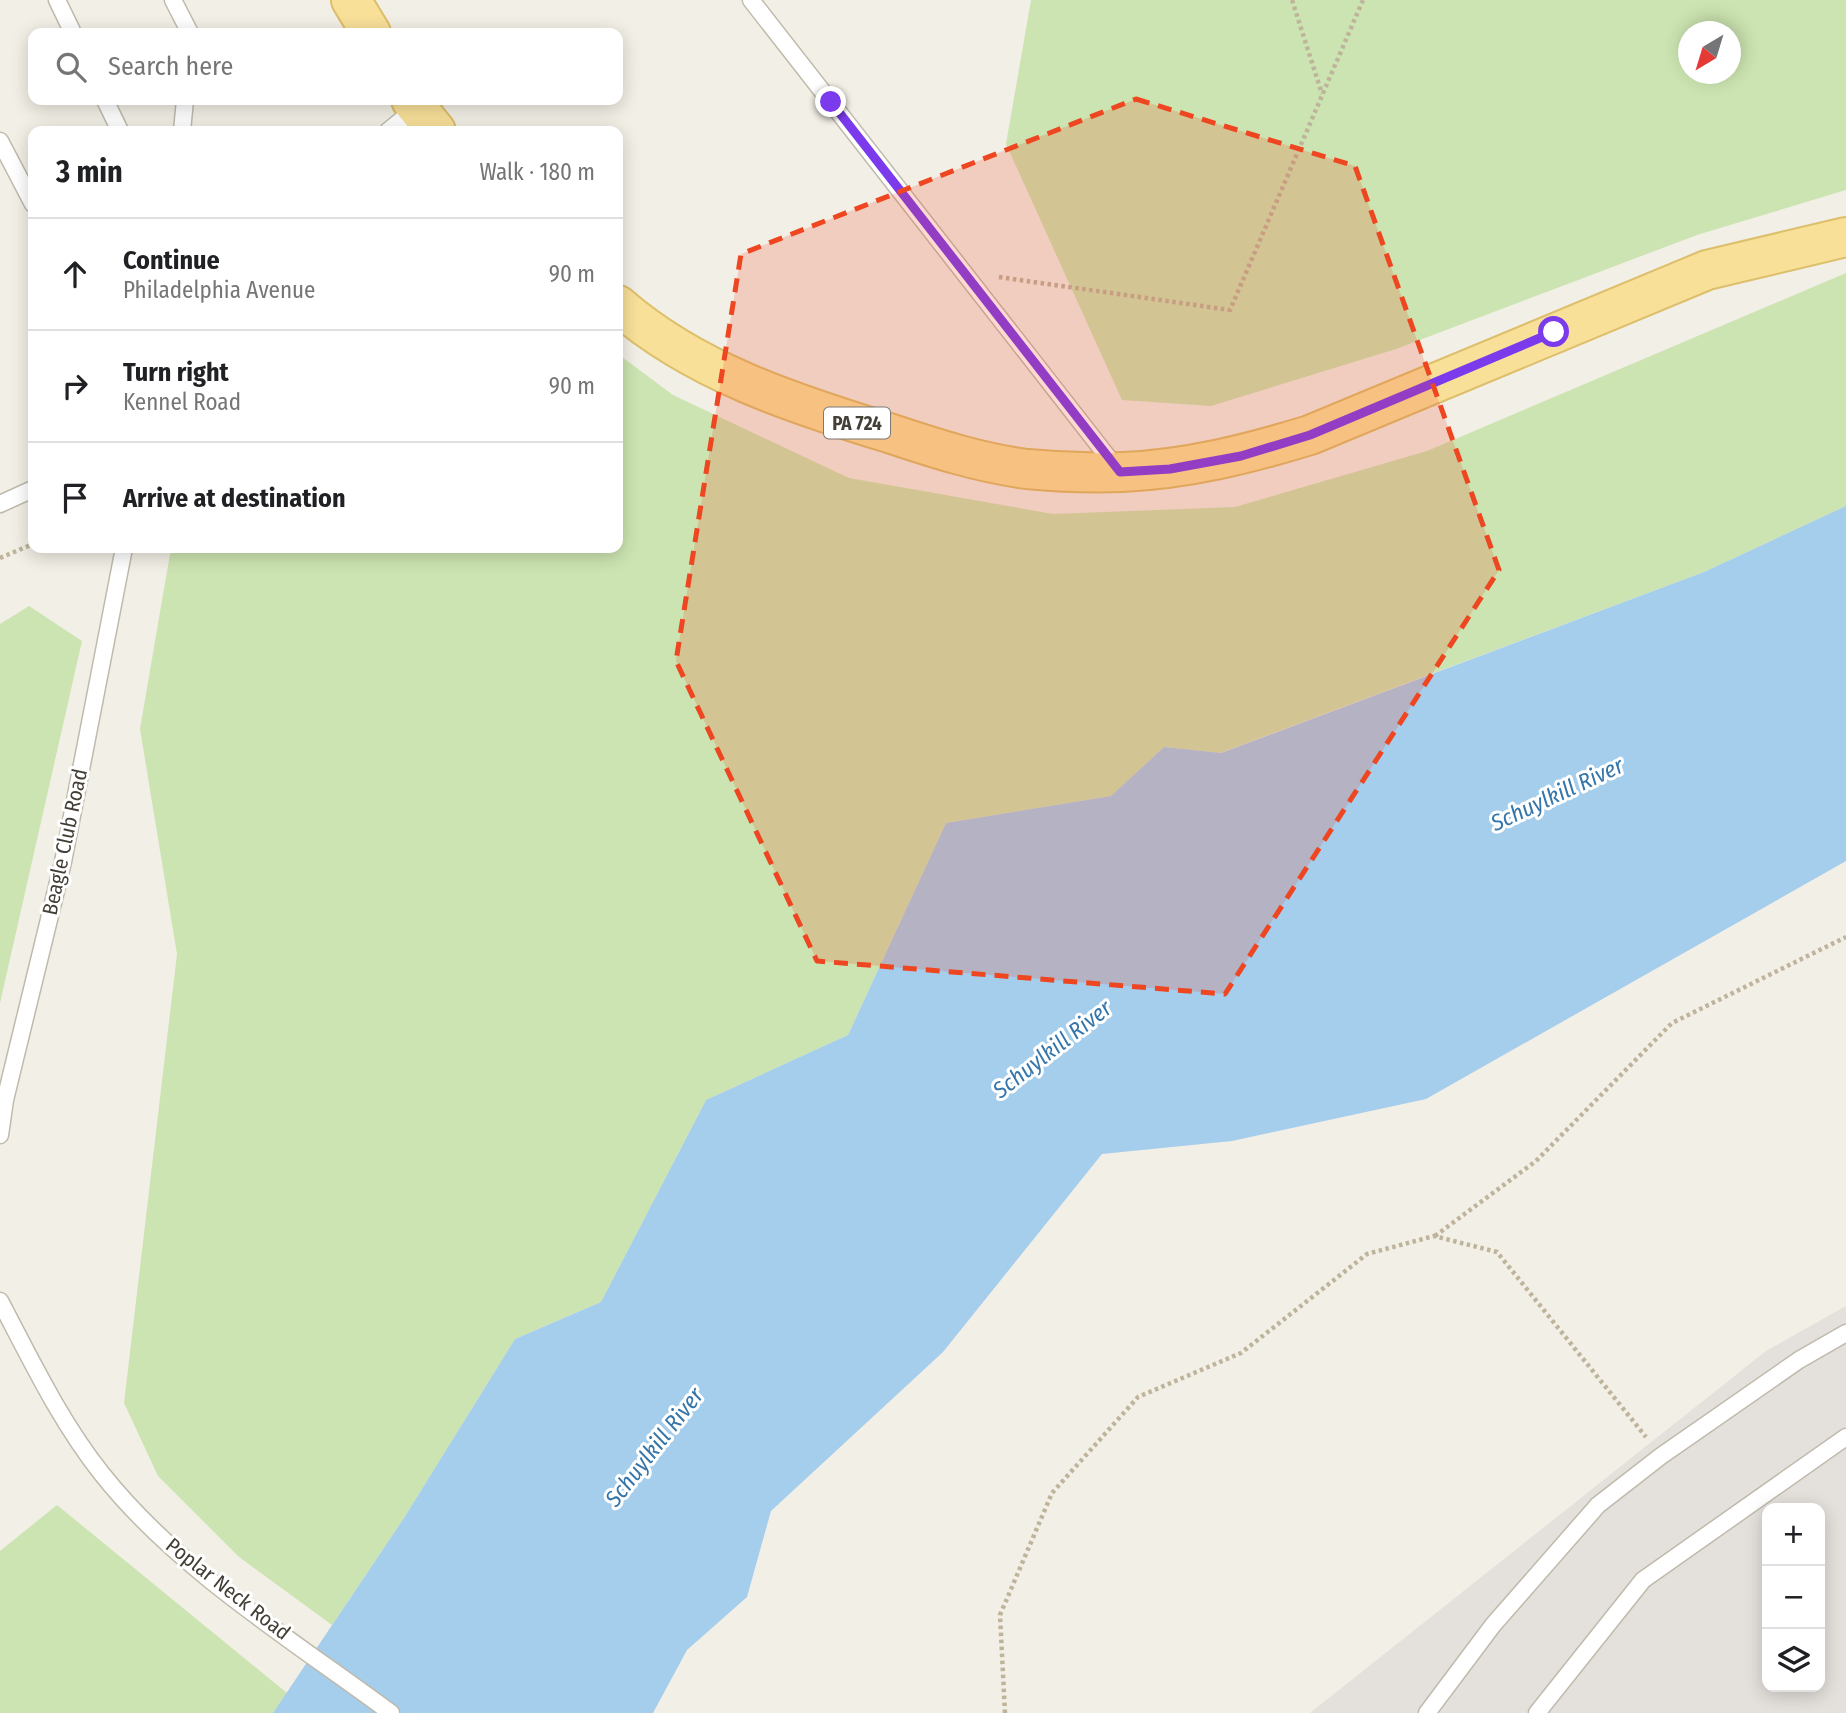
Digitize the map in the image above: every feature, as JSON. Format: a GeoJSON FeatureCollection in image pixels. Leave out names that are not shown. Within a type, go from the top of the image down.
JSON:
{"type":"FeatureCollection","features":[{"type":"Feature","properties":{"kind":"main road"},"geometry":{"type":"LineString","coordinates":[[351,0],[368,28]]}},
{"type":"Feature","properties":{"kind":"main road","name":"PA 724"},"geometry":{"type":"LineString","coordinates":[[623,309],[644,328],[717,370],[822,412],[957,455],[1027,468],[1120,472],[1170,469],[1241,456],[1310,435],[1707,270],[1846,237]]}},
{"type":"Feature","properties":{"kind":"lane"},"geometry":{"type":"LineString","coordinates":[[57,0],[71,28]]}},
{"type":"Feature","properties":{"kind":"lane"},"geometry":{"type":"LineString","coordinates":[[173,0],[187,28]]}},
{"type":"Feature","properties":{"kind":"lane"},"geometry":{"type":"LineString","coordinates":[[751,0],[1120,472]]}},
{"type":"Feature","properties":{"kind":"lane"},"geometry":{"type":"LineString","coordinates":[[107,105],[118,126]]}},
{"type":"Feature","properties":{"kind":"lane"},"geometry":{"type":"LineString","coordinates":[[182,126],[185,105]]}},
{"type":"Feature","properties":{"kind":"lane"},"geometry":{"type":"LineString","coordinates":[[0,141],[28,194]]}},
{"type":"Feature","properties":{"kind":"lane"},"geometry":{"type":"LineString","coordinates":[[0,504],[28,491]]}},
{"type":"Feature","properties":{"kind":"lane","name":"Beagle Club Road"},"geometry":{"type":"LineString","coordinates":[[0,1135],[5,1100],[63,862],[123,553]]}},
{"type":"Feature","properties":{"kind":"lane","name":"Poplar Neck Road"},"geometry":{"type":"LineString","coordinates":[[0,1301],[48,1392],[102,1474],[195,1568],[391,1713]]}},
{"type":"Feature","properties":{"kind":"lane"},"geometry":{"type":"LineString","coordinates":[[1427,1713],[1493,1625],[1598,1505],[1661,1456],[1799,1360],[1846,1332]]}},
{"type":"Feature","properties":{"kind":"lane"},"geometry":{"type":"LineString","coordinates":[[1537,1713],[1643,1580],[1846,1437]]}},
{"type":"Feature","properties":{"kind":"path"},"geometry":{"type":"LineString","coordinates":[[1292,0],[1322,94]]}},
{"type":"Feature","properties":{"kind":"path"},"geometry":{"type":"LineString","coordinates":[[964,272],[1230,310],[1363,0]]}},
{"type":"Feature","properties":{"kind":"path"},"geometry":{"type":"LineString","coordinates":[[0,558],[28,546]]}},
{"type":"Feature","properties":{"kind":"path"},"geometry":{"type":"LineString","coordinates":[[1005,1713],[1000,1615],[1052,1493],[1138,1397],[1241,1353],[1367,1254],[1434,1236],[1536,1161],[1672,1023],[1846,937]]}},
{"type":"Feature","properties":{"kind":"path"},"geometry":{"type":"LineString","coordinates":[[1434,1236],[1497,1252],[1661,1456]]}},
{"type":"Feature","properties":{"kind":"highlighted area"},"geometry":{"type":"Polygon","coordinates":[[[1136,99],[1355,166],[1499,570],[1225,994],[817,961],[676,661],[741,254],[1136,99]]]}},
{"type":"Feature","properties":{"kind":"shaded area"},"geometry":{"type":"Polygon","coordinates":[[[1846,1306],[1846,1713],[1310,1713],[1766,1351],[1846,1306]]]}},
{"type":"Feature","properties":{"kind":"green space"},"geometry":{"type":"Polygon","coordinates":[[[1031,0],[1846,0],[1846,190],[1697,235],[1396,349],[1211,406],[1122,400],[1006,144],[1031,0]]]}},
{"type":"Feature","properties":{"kind":"green space"},"geometry":{"type":"Polygon","coordinates":[[[1846,273],[1846,506],[1704,572],[1220,753],[1164,747],[1111,796],[946,823],[848,1035],[706,1100],[601,1302],[515,1339],[404,1518],[332,1625],[239,1557],[158,1476],[124,1403],[177,954],[140,729],[170,553],[623,553],[623,358],[673,395],[849,478],[1053,514],[1235,507],[1427,451],[1846,273]]]}},
{"type":"Feature","properties":{"kind":"green space"},"geometry":{"type":"Polygon","coordinates":[[[29,606],[82,641],[0,1003],[0,624],[29,606]]]}},
{"type":"Feature","properties":{"kind":"green space"},"geometry":{"type":"Polygon","coordinates":[[[57,1505],[287,1693],[273,1713],[0,1713],[0,1551],[57,1505]]]}},
{"type":"Feature","properties":{"kind":"water","name":"Schuylkill River"},"geometry":{"type":"Polygon","coordinates":[[[1846,506],[1846,861],[1426,1099],[1232,1141],[1102,1154],[943,1352],[771,1511],[747,1597],[687,1650],[653,1713],[273,1713],[404,1518],[515,1339],[601,1302],[706,1100],[848,1035],[946,823],[1111,796],[1164,747],[1221,753],[1704,572],[1846,506]]]}},
{"type":"Feature","properties":{"kind":"route"},"geometry":{"type":"LineString","coordinates":[[831,102],[1120,472],[1170,469],[1241,456],[1310,435],[1554,332]]}}]}
